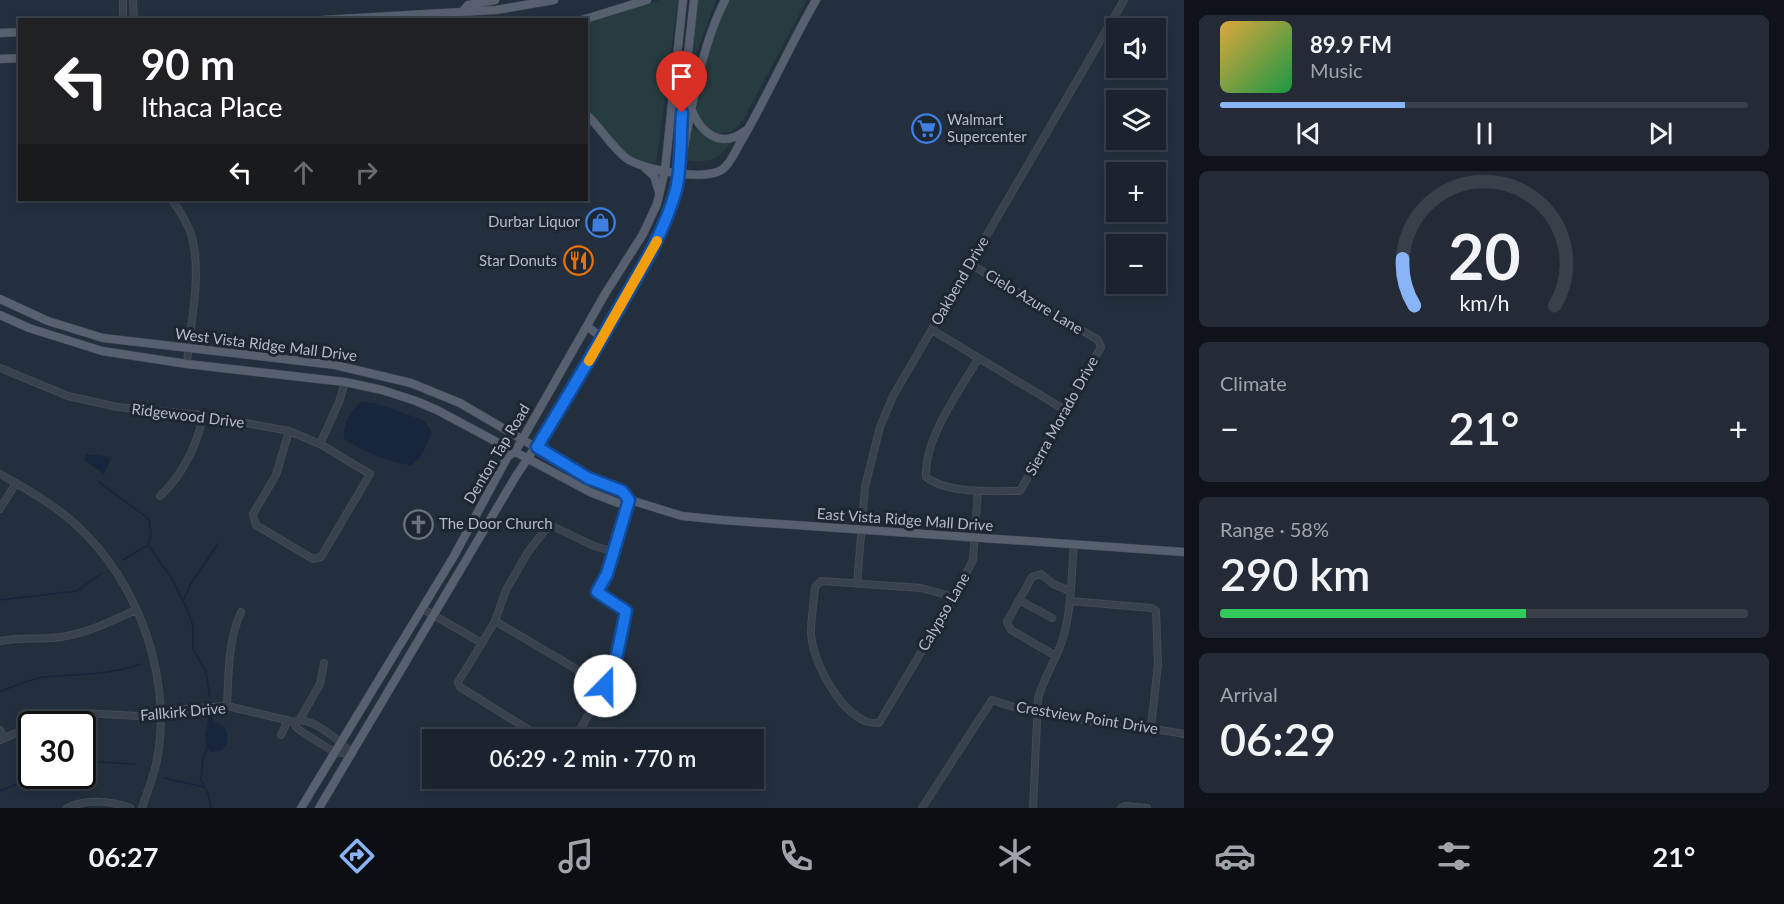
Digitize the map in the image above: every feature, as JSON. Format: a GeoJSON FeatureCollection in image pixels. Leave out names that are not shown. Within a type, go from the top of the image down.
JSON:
{"type":"FeatureCollection","features":[{"type":"Feature","properties":{"kind":"main road"},"geometry":{"type":"LineString","coordinates":[[462,12],[468,5],[495,0]]}},
{"type":"Feature","properties":{"kind":"main road"},"geometry":{"type":"LineString","coordinates":[[358,18],[462,12],[527,6],[554,0]]}},
{"type":"Feature","properties":{"kind":"main road"},"geometry":{"type":"LineString","coordinates":[[588,18],[646,0]]}},
{"type":"Feature","properties":{"kind":"main road","name":"Denton Tap Road"},"geometry":{"type":"LineString","coordinates":[[301,808],[423,609],[508,456],[515,452],[643,234],[659,194],[665,170],[683,0]]}},
{"type":"Feature","properties":{"kind":"main road"},"geometry":{"type":"LineString","coordinates":[[682,150],[680,136],[694,0]]}},
{"type":"Feature","properties":{"kind":"main road"},"geometry":{"type":"LineString","coordinates":[[682,150],[709,38],[725,0]]}},
{"type":"Feature","properties":{"kind":"main road"},"geometry":{"type":"LineString","coordinates":[[676,188],[689,179],[722,170],[749,128],[816,0]]}},
{"type":"Feature","properties":{"kind":"main road"},"geometry":{"type":"LineString","coordinates":[[0,33],[18,32]]}},
{"type":"Feature","properties":{"kind":"main road"},"geometry":{"type":"LineString","coordinates":[[0,59],[18,58]]}},
{"type":"Feature","properties":{"kind":"main road"},"geometry":{"type":"LineString","coordinates":[[691,109],[698,124],[709,135],[730,138],[749,128]]}},
{"type":"Feature","properties":{"kind":"main road"},"geometry":{"type":"LineString","coordinates":[[588,116],[623,156],[644,167],[654,176],[659,194]]}},
{"type":"Feature","properties":{"kind":"main road","name":"Denton Tap Road"},"geometry":{"type":"LineString","coordinates":[[319,808],[433,615],[603,338],[655,244],[676,188],[682,150]]}},
{"type":"Feature","properties":{"kind":"main road"},"geometry":{"type":"LineString","coordinates":[[644,167],[678,173],[704,174]]}},
{"type":"Feature","properties":{"kind":"main road","name":"West Vista Ridge Mall Drive"},"geometry":{"type":"LineString","coordinates":[[0,299],[48,321],[103,338],[282,358],[354,369],[402,381],[460,404],[522,439]]}},
{"type":"Feature","properties":{"kind":"main road","name":"West Vista Ridge Mall Drive"},"geometry":{"type":"LineString","coordinates":[[0,315],[38,331],[102,351],[187,364],[345,381],[382,390],[416,400],[515,452]]}},
{"type":"Feature","properties":{"kind":"main road"},"geometry":{"type":"LineString","coordinates":[[587,326],[603,338]]}},
{"type":"Feature","properties":{"kind":"main road"},"geometry":{"type":"LineString","coordinates":[[345,381],[354,369]]}},
{"type":"Feature","properties":{"kind":"main road","name":"East Vista Ridge Mall Drive"},"geometry":{"type":"LineString","coordinates":[[522,439],[588,478],[622,491],[628,500]]}},
{"type":"Feature","properties":{"kind":"main road","name":"East Vista Ridge Mall Drive"},"geometry":{"type":"LineString","coordinates":[[515,452],[590,492],[618,503],[628,500],[682,516],[1184,552]]}},
{"type":"Feature","properties":{"kind":"street"},"geometry":{"type":"LineString","coordinates":[[123,0],[123,18]]}},
{"type":"Feature","properties":{"kind":"street"},"geometry":{"type":"LineString","coordinates":[[133,0],[134,18]]}},
{"type":"Feature","properties":{"kind":"street","name":"Oakbend Drive"},"geometry":{"type":"LineString","coordinates":[[857,584],[865,487],[880,427],[894,396],[1124,0]]}},
{"type":"Feature","properties":{"kind":"street"},"geometry":{"type":"LineString","coordinates":[[173,201],[185,218],[195,254],[187,364]]}},
{"type":"Feature","properties":{"kind":"street","name":"Cielo Azure Lane"},"geometry":{"type":"LineString","coordinates":[[970,264],[1098,340]]}},
{"type":"Feature","properties":{"kind":"street"},"geometry":{"type":"LineString","coordinates":[[932,330],[1065,410]]}},
{"type":"Feature","properties":{"kind":"street","name":"Sierra Morado Drive"},"geometry":{"type":"LineString","coordinates":[[978,490],[1020,491],[1101,347],[1098,340]]}},
{"type":"Feature","properties":{"kind":"street"},"geometry":{"type":"LineString","coordinates":[[978,359],[936,435],[926,467],[926,477],[934,483],[978,490]]}},
{"type":"Feature","properties":{"kind":"street","name":"Ridgewood Drive"},"geometry":{"type":"LineString","coordinates":[[0,368],[68,396],[117,407],[203,415],[289,431],[320,444],[370,474],[321,556],[313,559],[256,525],[253,514],[276,475],[289,431]]}},
{"type":"Feature","properties":{"kind":"street"},"geometry":{"type":"LineString","coordinates":[[320,444],[339,402],[345,381]]}},
{"type":"Feature","properties":{"kind":"street"},"geometry":{"type":"LineString","coordinates":[[160,496],[173,484],[200,434],[203,415]]}},
{"type":"Feature","properties":{"kind":"street"},"geometry":{"type":"LineString","coordinates":[[0,474],[59,510],[88,537],[116,571],[128,590],[151,647],[160,689],[157,760],[142,808]]}},
{"type":"Feature","properties":{"kind":"street"},"geometry":{"type":"LineString","coordinates":[[0,509],[16,483]]}},
{"type":"Feature","properties":{"kind":"street","name":"Calypso Lane"},"geometry":{"type":"LineString","coordinates":[[857,584],[821,581],[814,587],[812,633],[815,652],[833,692],[851,711],[866,722],[879,723],[954,597],[973,560],[978,490]]}},
{"type":"Feature","properties":{"kind":"street"},"geometry":{"type":"LineString","coordinates":[[580,729],[615,664],[626,618],[626,611],[597,592],[615,552],[628,500]]}},
{"type":"Feature","properties":{"kind":"street"},"geometry":{"type":"LineString","coordinates":[[527,729],[460,687],[458,682],[495,621],[506,590],[528,552],[545,530],[552,526],[594,546],[615,552]]}},
{"type":"Feature","properties":{"kind":"street"},"geometry":{"type":"LineString","coordinates":[[1033,808],[1036,713],[1041,686],[1063,640],[1070,601],[1074,545]]}},
{"type":"Feature","properties":{"kind":"street"},"geometry":{"type":"LineString","coordinates":[[1056,656],[1009,628],[1008,620],[1032,577],[1039,573],[1053,584],[1070,591]]}},
{"type":"Feature","properties":{"kind":"street"},"geometry":{"type":"LineString","coordinates":[[857,584],[921,588],[954,597]]}},
{"type":"Feature","properties":{"kind":"street"},"geometry":{"type":"LineString","coordinates":[[1019,600],[1052,618]]}},
{"type":"Feature","properties":{"kind":"street"},"geometry":{"type":"LineString","coordinates":[[1070,601],[1152,608],[1156,611],[1159,639],[1158,664],[1151,727]]}},
{"type":"Feature","properties":{"kind":"street"},"geometry":{"type":"LineString","coordinates":[[423,609],[482,643]]}},
{"type":"Feature","properties":{"kind":"street"},"geometry":{"type":"LineString","coordinates":[[0,640],[20,637],[61,637],[80,633],[136,610]]}},
{"type":"Feature","properties":{"kind":"street"},"geometry":{"type":"LineString","coordinates":[[227,706],[230,644],[233,630],[242,612]]}},
{"type":"Feature","properties":{"kind":"street"},"geometry":{"type":"LineString","coordinates":[[495,621],[605,686]]}},
{"type":"Feature","properties":{"kind":"street"},"geometry":{"type":"LineString","coordinates":[[281,735],[320,684],[324,663]]}},
{"type":"Feature","properties":{"kind":"street","name":"Crestview Point Drive"},"geometry":{"type":"LineString","coordinates":[[922,808],[992,700],[1036,713],[1151,727],[1184,734]]}},
{"type":"Feature","properties":{"kind":"street","name":"Fallkirk Drive"},"geometry":{"type":"LineString","coordinates":[[96,714],[137,716],[183,709],[227,706],[313,724],[341,742],[352,754]]}},
{"type":"Feature","properties":{"kind":"street","name":"Fallkirk Drive"},"geometry":{"type":"LineString","coordinates":[[294,720],[296,727],[334,752],[352,754]]}},
{"type":"Feature","properties":{"kind":"street"},"geometry":{"type":"LineString","coordinates":[[0,730],[2,739],[18,732]]}},
{"type":"Feature","properties":{"kind":"street"},"geometry":{"type":"LineString","coordinates":[[67,808],[76,804],[110,802],[130,808]]}},
{"type":"Feature","properties":{"kind":"street"},"geometry":{"type":"LineString","coordinates":[[1121,808],[1125,806],[1147,808]]}},
{"type":"Feature","properties":{"kind":"green space"},"geometry":{"type":"Polygon","coordinates":[[[660,0],[678,0],[656,163],[628,156],[588,111],[588,23],[660,0]]]}},
{"type":"Feature","properties":{"kind":"green space"},"geometry":{"type":"Polygon","coordinates":[[[696,0],[716,0],[699,46],[686,104],[686,81],[696,0]]]}},
{"type":"Feature","properties":{"kind":"green space"},"geometry":{"type":"Polygon","coordinates":[[[728,0],[807,0],[744,118],[731,132],[718,133],[711,132],[703,125],[696,112],[711,40],[728,0]]]}},
{"type":"Feature","properties":{"kind":"green space"},"geometry":{"type":"Polygon","coordinates":[[[692,127],[708,139],[731,142],[723,153],[712,159],[687,160],[692,127]]]}},
{"type":"Feature","properties":{"kind":"water"},"geometry":{"type":"Polygon","coordinates":[[[361,402],[375,403],[423,420],[428,426],[432,433],[422,454],[412,465],[377,456],[344,439],[348,419],[361,402]]]}},
{"type":"Feature","properties":{"kind":"water"},"geometry":{"type":"Polygon","coordinates":[[[86,454],[112,457],[104,474],[84,460],[86,454]]]}},
{"type":"Feature","properties":{"kind":"water"},"geometry":{"type":"Polygon","coordinates":[[[208,717],[213,717],[214,721],[226,730],[228,736],[226,745],[221,751],[210,752],[205,742],[208,717]]]}},
{"type":"Feature","properties":{"kind":"waterway"},"geometry":{"type":"LineString","coordinates":[[99,482],[149,519],[151,535],[148,545],[171,577],[188,611],[193,626],[193,649],[206,672],[210,698]]}},
{"type":"Feature","properties":{"kind":"waterway"},"geometry":{"type":"LineString","coordinates":[[184,599],[190,585],[218,544]]}},
{"type":"Feature","properties":{"kind":"waterway"},"geometry":{"type":"LineString","coordinates":[[123,560],[148,545]]}},
{"type":"Feature","properties":{"kind":"waterway"},"geometry":{"type":"LineString","coordinates":[[0,600],[77,591],[102,573]]}},
{"type":"Feature","properties":{"kind":"waterway"},"geometry":{"type":"LineString","coordinates":[[0,692],[38,678],[105,672],[141,664]]}},
{"type":"Feature","properties":{"kind":"waterway"},"geometry":{"type":"LineString","coordinates":[[208,747],[203,758],[201,780],[208,793],[211,808]]}},
{"type":"Feature","properties":{"kind":"waterway"},"geometry":{"type":"LineString","coordinates":[[96,762],[135,764]]}},
{"type":"Feature","properties":{"kind":"waterway"},"geometry":{"type":"LineString","coordinates":[[164,778],[204,787]]}},
{"type":"Feature","properties":{"kind":"waterway"},"geometry":{"type":"LineString","coordinates":[[0,791],[18,784]]}},
{"type":"Feature","properties":{"kind":"slow traffic"},"geometry":{"type":"LineString","coordinates":[[589,361],[657,241]]}},
{"type":"Feature","properties":{"kind":"place","name":"Walmart Supercenter"},"geometry":{"type":"Point","coordinates":[926,129]}},
{"type":"Feature","properties":{"kind":"place","name":"Durbar Liquor"},"geometry":{"type":"Point","coordinates":[601,222]}},
{"type":"Feature","properties":{"kind":"place","name":"Star Donuts"},"geometry":{"type":"Point","coordinates":[578,261]}},
{"type":"Feature","properties":{"kind":"place","name":"The Door Church"},"geometry":{"type":"Point","coordinates":[418,524]}},
{"type":"Feature","properties":{"kind":"route"},"geometry":{"type":"LineString","coordinates":[[605,686],[615,664],[626,611],[597,592],[615,552],[629,500],[622,491],[588,478],[537,447],[603,338],[664,225],[678,176],[682,150],[680,136],[682,113]]}}]}
